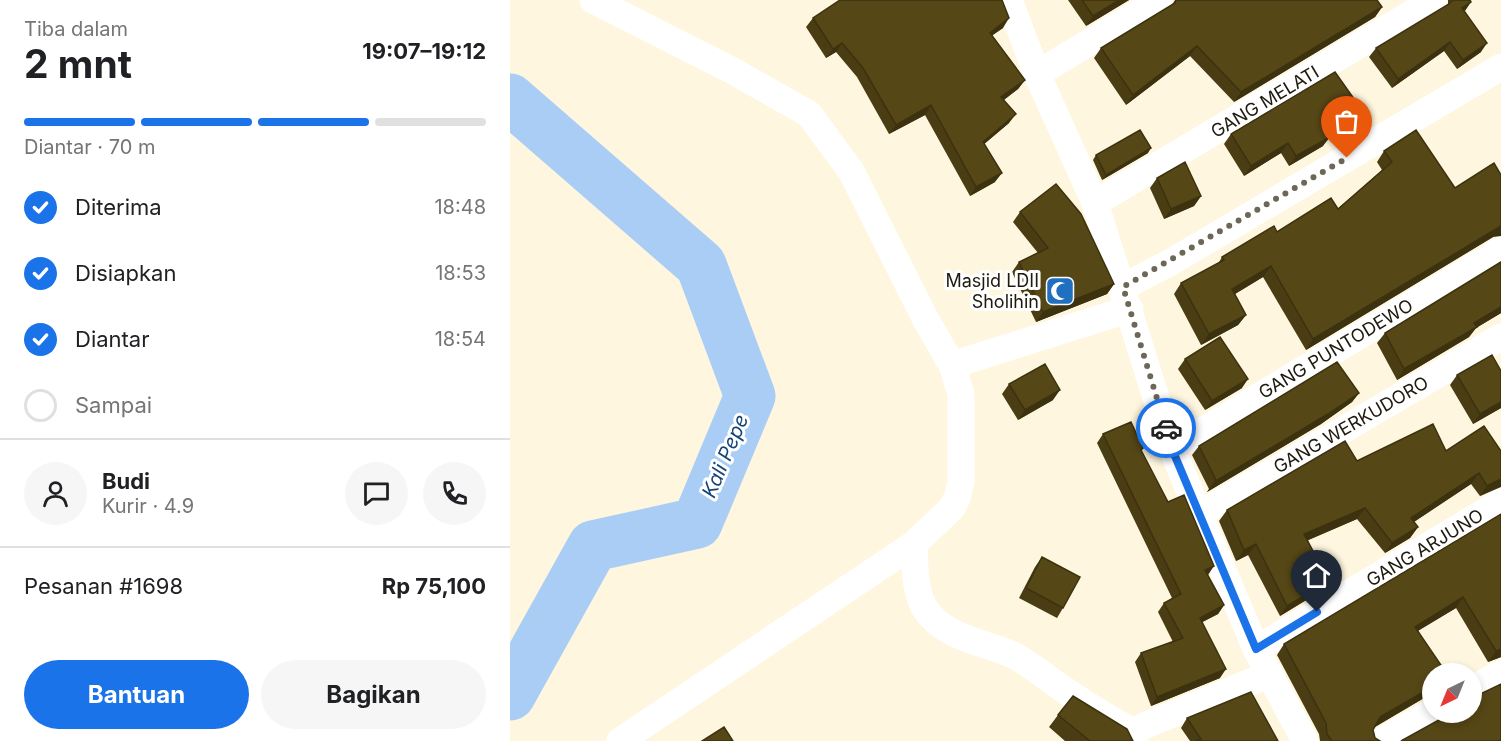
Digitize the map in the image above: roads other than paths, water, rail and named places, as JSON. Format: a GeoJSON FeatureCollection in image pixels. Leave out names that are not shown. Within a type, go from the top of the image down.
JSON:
{"type":"FeatureCollection","features":[{"type":"Feature","properties":{"kind":"street"},"geometry":{"type":"LineString","coordinates":[[593,0],[734,71],[809,114],[851,171],[921,311],[952,365],[961,394],[963,412],[961,482],[952,508],[907,548],[620,741]]}},
{"type":"Feature","properties":{"kind":"street"},"geometry":{"type":"LineString","coordinates":[[1009,0],[1037,74],[1095,203],[1127,298],[1172,449],[1256,649],[1305,741]]}},
{"type":"Feature","properties":{"kind":"street"},"geometry":{"type":"LineString","coordinates":[[1037,74],[1159,0]]}},
{"type":"Feature","properties":{"kind":"street","name":"GANG MELATI"},"geometry":{"type":"LineString","coordinates":[[1095,203],[1434,0]]}},
{"type":"Feature","properties":{"kind":"street"},"geometry":{"type":"LineString","coordinates":[[952,365],[1127,298],[1171,262],[1501,67]]}},
{"type":"Feature","properties":{"kind":"street","name":"GANG PUNTODEWO"},"geometry":{"type":"LineString","coordinates":[[1172,449],[1501,250]]}},
{"type":"Feature","properties":{"kind":"street","name":"GANG WERKUDORO"},"geometry":{"type":"LineString","coordinates":[[1200,514],[1501,337]]}},
{"type":"Feature","properties":{"kind":"street","name":"GANG ARJUNO"},"geometry":{"type":"LineString","coordinates":[[1256,649],[1501,502]]}},
{"type":"Feature","properties":{"kind":"street"},"geometry":{"type":"LineString","coordinates":[[907,548],[917,587],[925,607],[946,627],[977,644],[1010,654],[1032,666],[1134,737],[1268,675]]}},
{"type":"Feature","properties":{"kind":"street"},"geometry":{"type":"LineString","coordinates":[[1482,683],[1501,673]]}},
{"type":"Feature","properties":{"kind":"street"},"geometry":{"type":"LineString","coordinates":[[1381,741],[1422,718]]}},
{"type":"Feature","properties":{"kind":"waterway","name":"Kali Pepe"},"geometry":{"type":"LineString","coordinates":[[510,99],[701,265],[750,396],[697,523],[593,546],[510,695]]}},
{"type":"Feature","properties":{"kind":"place","name":"Masjid LDII Sholihin"},"geometry":{"type":"Point","coordinates":[1060,291]}}]}
